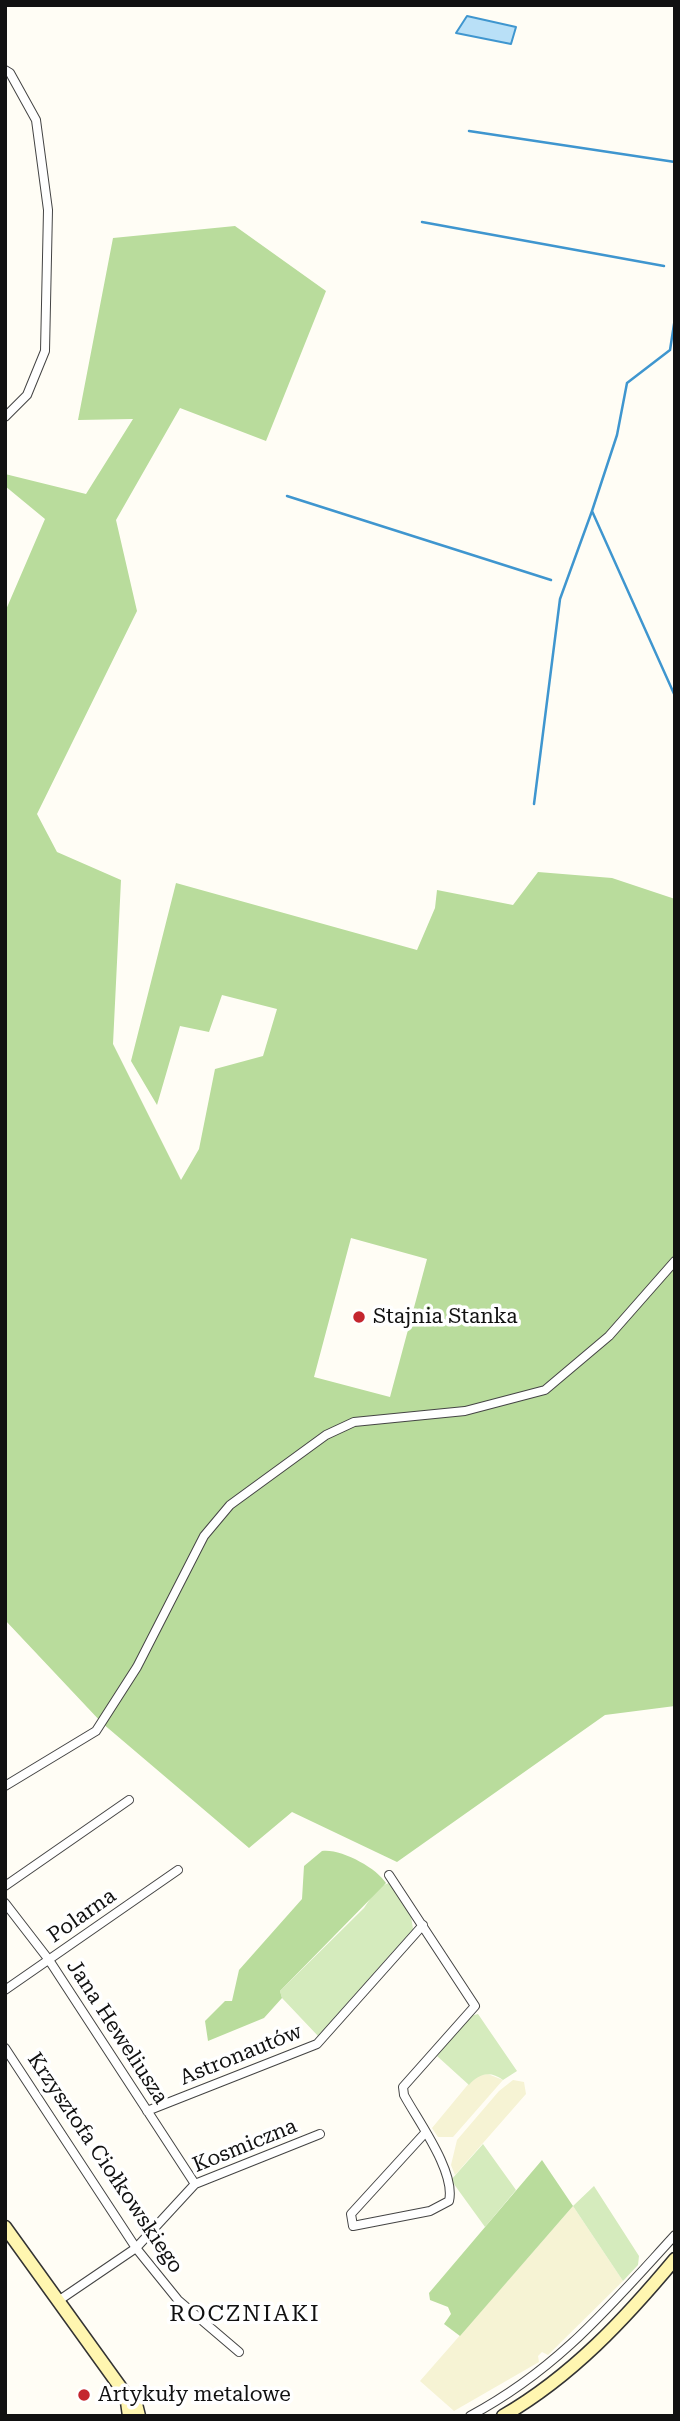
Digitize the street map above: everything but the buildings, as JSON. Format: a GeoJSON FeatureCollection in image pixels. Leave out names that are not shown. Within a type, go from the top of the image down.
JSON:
{"type":"FeatureCollection","features":[{"type":"Feature","properties":{"kind":"street"},"geometry":{"type":"LineString","coordinates":[[5,70],[10,72],[36,120],[46,175],[48,210],[45,351],[27,395],[5,417]]}},
{"type":"Feature","properties":{"kind":"street"},"geometry":{"type":"LineString","coordinates":[[5,1786],[96,1731],[137,1667],[204,1536],[230,1505],[326,1435],[354,1422],[465,1411],[545,1390],[609,1336],[675,1261]]}},
{"type":"Feature","properties":{"kind":"street"},"geometry":{"type":"LineString","coordinates":[[5,1886],[129,1800]]}},
{"type":"Feature","properties":{"kind":"street","name":"Polarna"},"geometry":{"type":"LineString","coordinates":[[5,1990],[178,1870]]}},
{"type":"Feature","properties":{"kind":"street"},"geometry":{"type":"LineString","coordinates":[[389,1875],[475,2006],[404,2087],[404,2095],[443,2165],[451,2193],[449,2201],[430,2211],[353,2226],[351,2214],[425,2133]]}},
{"type":"Feature","properties":{"kind":"street","name":"Jana Heweliusza"},"geometry":{"type":"LineString","coordinates":[[5,1903],[49,1960],[195,2184]]}},
{"type":"Feature","properties":{"kind":"street","name":"Astronautów"},"geometry":{"type":"LineString","coordinates":[[147,2111],[317,2044],[423,1925]]}},
{"type":"Feature","properties":{"kind":"street","name":"Krzysztofa Ciołkowskiego"},"geometry":{"type":"LineString","coordinates":[[5,2048],[136,2248],[178,2300],[239,2352]]}},
{"type":"Feature","properties":{"kind":"street","name":"Kosmiczna"},"geometry":{"type":"LineString","coordinates":[[58,2301],[136,2248],[195,2184],[320,2134]]}},
{"type":"Feature","properties":{"kind":"street"},"geometry":{"type":"LineString","coordinates":[[5,2227],[126,2396],[136,2403],[139,2416]]}},
{"type":"Feature","properties":{"kind":"street"},"geometry":{"type":"LineString","coordinates":[[470,2416],[520,2385],[574,2345],[675,2235]]}},
{"type":"Feature","properties":{"kind":"street"},"geometry":{"type":"LineString","coordinates":[[503,2416],[541,2391],[594,2348],[675,2259]]}},
{"type":"Feature","properties":{"kind":"street"},"geometry":{"type":"LineString","coordinates":[[126,2396],[129,2416]]}},
{"type":"Feature","properties":{"kind":"shaded area"},"geometry":{"type":"Polygon","coordinates":[[[488,2074],[503,2080],[453,2137],[438,2137],[432,2128],[475,2076],[488,2074]]]}},
{"type":"Feature","properties":{"kind":"shaded area"},"geometry":{"type":"Polygon","coordinates":[[[513,2080],[524,2082],[526,2094],[455,2175],[451,2165],[457,2140],[499,2091],[513,2080]]]}},
{"type":"Feature","properties":{"kind":"shaded area"},"geometry":{"type":"Polygon","coordinates":[[[573,2206],[623,2281],[548,2355],[542,2352],[538,2356],[539,2362],[454,2411],[420,2381],[573,2206]]]}},
{"type":"Feature","properties":{"kind":"green space"},"geometry":{"type":"Polygon","coordinates":[[[235,226],[326,291],[266,441],[180,408],[116,520],[137,611],[37,814],[57,852],[121,880],[113,1044],[181,1180],[199,1149],[215,1069],[263,1056],[277,1009],[222,995],[209,1032],[180,1026],[157,1105],[131,1061],[176,883],[417,950],[435,908],[437,890],[513,905],[538,872],[612,878],[675,899],[675,1706],[605,1715],[397,1862],[292,1812],[249,1848],[102,1723],[5,1620],[5,612],[45,519],[5,486],[5,474],[86,494],[133,419],[78,420],[113,238],[235,226]],[[351,1238],[314,1377],[390,1397],[427,1259],[351,1238]]]}},
{"type":"Feature","properties":{"kind":"green space"},"geometry":{"type":"Polygon","coordinates":[[[322,1851],[357,1860],[375,1871],[386,1883],[280,1991],[282,1998],[264,2018],[208,2041],[205,2021],[225,2001],[232,2001],[239,1970],[302,1899],[304,1866],[322,1851]]]}},
{"type":"Feature","properties":{"kind":"green space"},"geometry":{"type":"Polygon","coordinates":[[[389,1883],[411,1916],[413,1929],[318,2036],[282,1998],[280,1991],[364,1908],[378,1887],[389,1883]]]}},
{"type":"Feature","properties":{"kind":"green space"},"geometry":{"type":"Polygon","coordinates":[[[478,2014],[517,2071],[503,2080],[493,2075],[485,2075],[476,2078],[469,2085],[437,2056],[470,2016],[478,2014]]]}},
{"type":"Feature","properties":{"kind":"green space"},"geometry":{"type":"Polygon","coordinates":[[[483,2144],[516,2190],[485,2227],[451,2180],[483,2144]]]}},
{"type":"Feature","properties":{"kind":"green space"},"geometry":{"type":"Polygon","coordinates":[[[542,2160],[573,2206],[460,2336],[444,2324],[451,2314],[448,2307],[430,2300],[429,2293],[542,2160]]]}},
{"type":"Feature","properties":{"kind":"green space"},"geometry":{"type":"Polygon","coordinates":[[[594,2186],[639,2256],[638,2265],[623,2281],[573,2206],[594,2186]]]}},
{"type":"Feature","properties":{"kind":"water"},"geometry":{"type":"Polygon","coordinates":[[[467,16],[516,27],[511,44],[456,33],[467,16]]]}},
{"type":"Feature","properties":{"kind":"waterway"},"geometry":{"type":"LineString","coordinates":[[469,131],[675,162]]}},
{"type":"Feature","properties":{"kind":"waterway"},"geometry":{"type":"LineString","coordinates":[[422,222],[664,266]]}},
{"type":"Feature","properties":{"kind":"waterway"},"geometry":{"type":"LineString","coordinates":[[675,318],[670,350],[627,383],[617,435],[592,511],[675,696]]}},
{"type":"Feature","properties":{"kind":"waterway"},"geometry":{"type":"LineString","coordinates":[[287,496],[551,580]]}},
{"type":"Feature","properties":{"kind":"waterway"},"geometry":{"type":"LineString","coordinates":[[534,804],[560,599],[592,511]]}},
{"type":"Feature","properties":{"kind":"place","name":"Stajnia Stanka"},"geometry":{"type":"Point","coordinates":[359,1317]}},
{"type":"Feature","properties":{"kind":"place","name":"Artykuły metalowe"},"geometry":{"type":"Point","coordinates":[84,2395]}},
{"type":"Feature","properties":{"kind":"district","name":"ROCZNIAKI"},"geometry":{"type":"Point","coordinates":[245,2314]}}]}
